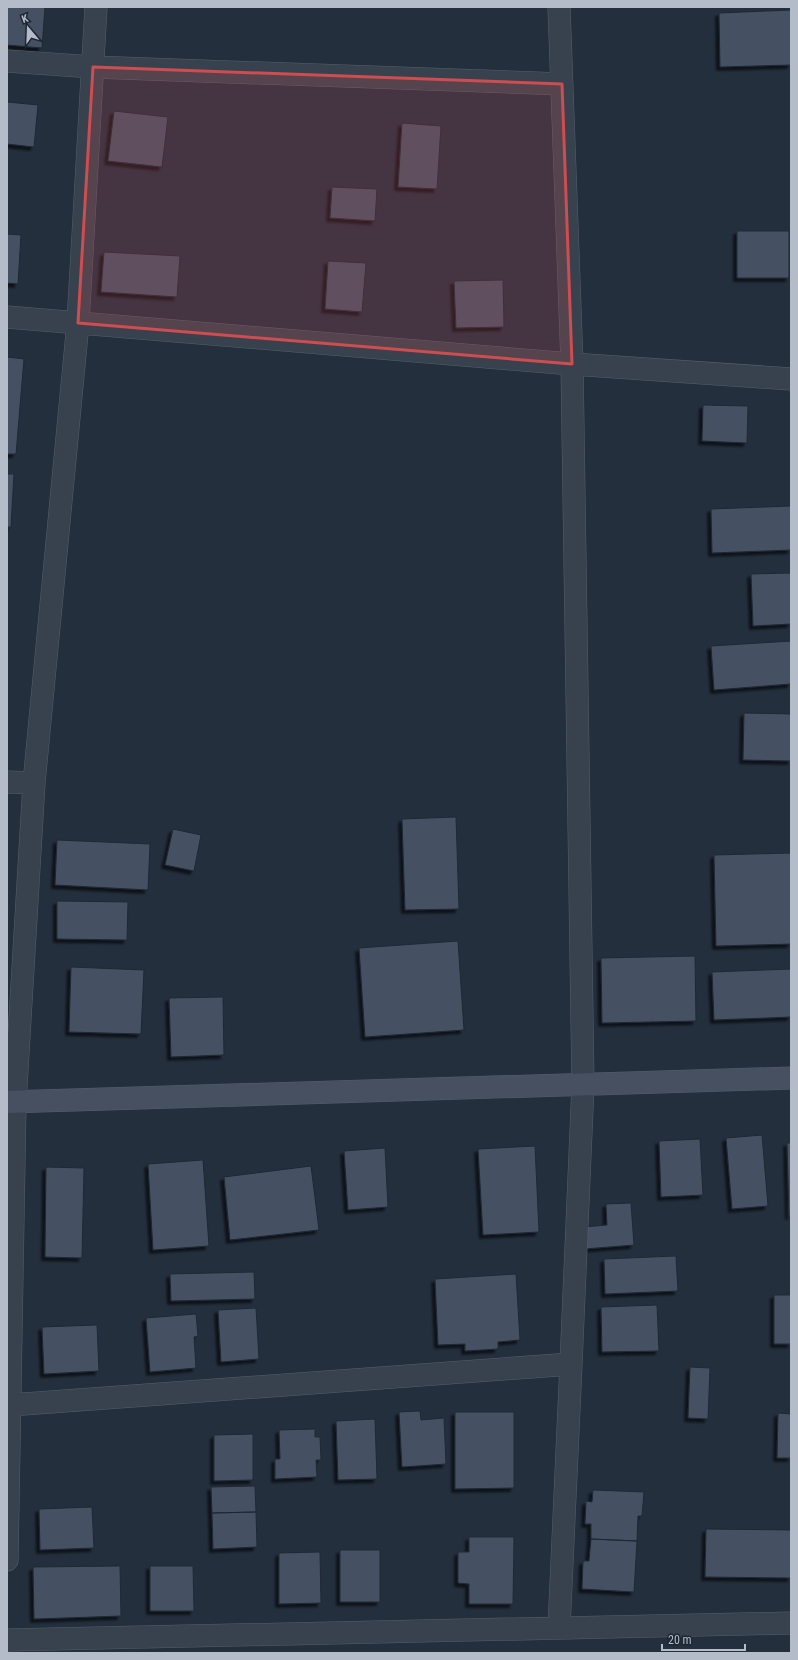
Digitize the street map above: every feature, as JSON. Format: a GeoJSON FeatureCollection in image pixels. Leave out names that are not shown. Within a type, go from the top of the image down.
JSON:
{"type":"FeatureCollection","features":[{"type":"Feature","properties":{"kind":"street"},"geometry":{"type":"LineString","coordinates":[[7,1560],[10,1405],[11,1102],[34,783],[78,322],[96,7]]}},
{"type":"Feature","properties":{"kind":"street"},"geometry":{"type":"LineString","coordinates":[[559,7],[572,364],[583,1085],[559,1628]]}},
{"type":"Feature","properties":{"kind":"street"},"geometry":{"type":"LineString","coordinates":[[7,61],[93,67],[562,84]]}},
{"type":"Feature","properties":{"kind":"street"},"geometry":{"type":"LineString","coordinates":[[7,317],[572,364],[791,379]]}},
{"type":"Feature","properties":{"kind":"street"},"geometry":{"type":"LineString","coordinates":[[7,782],[34,783]]}},
{"type":"Feature","properties":{"kind":"street"},"geometry":{"type":"LineString","coordinates":[[11,1102],[791,1078]]}},
{"type":"Feature","properties":{"kind":"street"},"geometry":{"type":"LineString","coordinates":[[10,1405],[571,1364]]}},
{"type":"Feature","properties":{"kind":"street"},"geometry":{"type":"LineString","coordinates":[[7,1640],[791,1622]]}},
{"type":"Feature","properties":{"kind":"highlighted area"},"geometry":{"type":"Polygon","coordinates":[[[93,67],[562,84],[572,364],[78,323],[93,67]]]}},
{"type":"Feature","properties":{"kind":"building"},"geometry":{"type":"Polygon","coordinates":[[[7,7],[45,7],[42,48],[7,45],[7,7]]]}},
{"type":"Feature","properties":{"kind":"building"},"geometry":{"type":"Polygon","coordinates":[[[791,10],[791,65],[720,67],[719,13],[791,10]]]}},
{"type":"Feature","properties":{"kind":"building"},"geometry":{"type":"Polygon","coordinates":[[[7,102],[38,105],[34,147],[7,144],[7,102]]]}},
{"type":"Feature","properties":{"kind":"building"},"geometry":{"type":"Polygon","coordinates":[[[114,111],[168,117],[162,167],[108,161],[114,111]]]}},
{"type":"Feature","properties":{"kind":"building"},"geometry":{"type":"Polygon","coordinates":[[[402,123],[441,126],[437,189],[398,187],[402,123]]]}},
{"type":"Feature","properties":{"kind":"building"},"geometry":{"type":"Polygon","coordinates":[[[332,187],[377,189],[375,221],[330,218],[332,187]]]}},
{"type":"Feature","properties":{"kind":"building"},"geometry":{"type":"Polygon","coordinates":[[[737,231],[789,231],[789,278],[737,278],[737,231]]]}},
{"type":"Feature","properties":{"kind":"building"},"geometry":{"type":"Polygon","coordinates":[[[7,234],[21,235],[18,284],[7,283],[7,234]]]}},
{"type":"Feature","properties":{"kind":"building"},"geometry":{"type":"Polygon","coordinates":[[[104,252],[180,256],[177,297],[101,292],[104,252]]]}},
{"type":"Feature","properties":{"kind":"building"},"geometry":{"type":"Polygon","coordinates":[[[328,261],[366,263],[362,312],[325,309],[328,261]]]}},
{"type":"Feature","properties":{"kind":"building"},"geometry":{"type":"Polygon","coordinates":[[[503,280],[504,327],[456,328],[454,281],[503,280]]]}},
{"type":"Feature","properties":{"kind":"building"},"geometry":{"type":"Polygon","coordinates":[[[7,357],[24,359],[16,454],[7,454],[7,357]]]}},
{"type":"Feature","properties":{"kind":"building"},"geometry":{"type":"Polygon","coordinates":[[[703,405],[748,406],[747,443],[702,441],[703,405]]]}},
{"type":"Feature","properties":{"kind":"building"},"geometry":{"type":"Polygon","coordinates":[[[7,474],[14,474],[11,527],[7,527],[7,474]]]}},
{"type":"Feature","properties":{"kind":"building"},"geometry":{"type":"Polygon","coordinates":[[[791,506],[791,550],[712,553],[711,509],[791,506]]]}},
{"type":"Feature","properties":{"kind":"building"},"geometry":{"type":"Polygon","coordinates":[[[791,573],[791,624],[753,626],[751,574],[791,573]]]}},
{"type":"Feature","properties":{"kind":"building"},"geometry":{"type":"Polygon","coordinates":[[[791,641],[791,684],[714,690],[711,646],[791,641]]]}},
{"type":"Feature","properties":{"kind":"building"},"geometry":{"type":"Polygon","coordinates":[[[744,713],[791,714],[791,761],[743,760],[744,713]]]}},
{"type":"Feature","properties":{"kind":"building"},"geometry":{"type":"Polygon","coordinates":[[[456,817],[459,909],[405,910],[402,819],[456,817]]]}},
{"type":"Feature","properties":{"kind":"building"},"geometry":{"type":"Polygon","coordinates":[[[173,829],[201,835],[194,871],[165,865],[173,829]]]}},
{"type":"Feature","properties":{"kind":"building"},"geometry":{"type":"Polygon","coordinates":[[[57,840],[150,844],[148,890],[55,885],[57,840]]]}},
{"type":"Feature","properties":{"kind":"building"},"geometry":{"type":"Polygon","coordinates":[[[791,853],[791,944],[716,946],[714,855],[791,853]]]}},
{"type":"Feature","properties":{"kind":"building"},"geometry":{"type":"Polygon","coordinates":[[[57,901],[128,902],[127,940],[57,939],[57,901]]]}},
{"type":"Feature","properties":{"kind":"building"},"geometry":{"type":"Polygon","coordinates":[[[458,941],[464,1030],[365,1037],[359,948],[458,941]]]}},
{"type":"Feature","properties":{"kind":"building"},"geometry":{"type":"Polygon","coordinates":[[[695,956],[696,1021],[602,1023],[601,958],[695,956]]]}},
{"type":"Feature","properties":{"kind":"building"},"geometry":{"type":"Polygon","coordinates":[[[71,967],[144,970],[141,1034],[69,1032],[71,967]]]}},
{"type":"Feature","properties":{"kind":"building"},"geometry":{"type":"Polygon","coordinates":[[[791,969],[791,1017],[714,1020],[712,972],[791,969]]]}},
{"type":"Feature","properties":{"kind":"building"},"geometry":{"type":"Polygon","coordinates":[[[223,997],[224,1055],[171,1057],[169,998],[223,997]]]}},
{"type":"Feature","properties":{"kind":"building"},"geometry":{"type":"Polygon","coordinates":[[[762,1135],[768,1206],[732,1209],[726,1138],[762,1135]]]}},
{"type":"Feature","properties":{"kind":"building"},"geometry":{"type":"Polygon","coordinates":[[[700,1139],[703,1195],[661,1197],[659,1141],[700,1139]]]}},
{"type":"Feature","properties":{"kind":"building"},"geometry":{"type":"Polygon","coordinates":[[[787,1143],[791,1143],[791,1216],[789,1216],[787,1143]]]}},
{"type":"Feature","properties":{"kind":"building"},"geometry":{"type":"Polygon","coordinates":[[[535,1146],[539,1232],[483,1235],[478,1149],[535,1146]]]}},
{"type":"Feature","properties":{"kind":"building"},"geometry":{"type":"Polygon","coordinates":[[[385,1148],[388,1207],[348,1210],[344,1151],[385,1148]]]}},
{"type":"Feature","properties":{"kind":"building"},"geometry":{"type":"Polygon","coordinates":[[[203,1160],[209,1246],[153,1250],[148,1164],[203,1160]]]}},
{"type":"Feature","properties":{"kind":"building"},"geometry":{"type":"Polygon","coordinates":[[[311,1166],[319,1230],[230,1240],[224,1177],[311,1166]]]}},
{"type":"Feature","properties":{"kind":"building"},"geometry":{"type":"Polygon","coordinates":[[[46,1167],[84,1168],[82,1258],[45,1257],[46,1167]]]}},
{"type":"Feature","properties":{"kind":"building"},"geometry":{"type":"Polygon","coordinates":[[[631,1203],[634,1245],[584,1249],[583,1227],[607,1225],[606,1204],[631,1203]]]}},
{"type":"Feature","properties":{"kind":"building"},"geometry":{"type":"Polygon","coordinates":[[[676,1256],[678,1291],[605,1294],[604,1259],[676,1256]]]}},
{"type":"Feature","properties":{"kind":"building"},"geometry":{"type":"Polygon","coordinates":[[[254,1272],[255,1299],[171,1301],[170,1274],[254,1272]]]}},
{"type":"Feature","properties":{"kind":"building"},"geometry":{"type":"Polygon","coordinates":[[[516,1274],[520,1340],[498,1342],[498,1349],[465,1351],[465,1344],[438,1345],[435,1279],[516,1274]]]}},
{"type":"Feature","properties":{"kind":"building"},"geometry":{"type":"Polygon","coordinates":[[[774,1295],[791,1295],[791,1344],[774,1344],[774,1295]]]}},
{"type":"Feature","properties":{"kind":"building"},"geometry":{"type":"Polygon","coordinates":[[[657,1305],[659,1351],[602,1352],[601,1307],[657,1305]]]}},
{"type":"Feature","properties":{"kind":"building"},"geometry":{"type":"Polygon","coordinates":[[[256,1308],[259,1359],[221,1362],[218,1310],[256,1308]]]}},
{"type":"Feature","properties":{"kind":"building"},"geometry":{"type":"Polygon","coordinates":[[[196,1314],[198,1336],[194,1337],[196,1368],[150,1372],[146,1318],[196,1314]]]}},
{"type":"Feature","properties":{"kind":"building"},"geometry":{"type":"Polygon","coordinates":[[[97,1325],[99,1371],[44,1374],[42,1327],[97,1325]]]}},
{"type":"Feature","properties":{"kind":"building"},"geometry":{"type":"Polygon","coordinates":[[[690,1367],[710,1368],[708,1419],[688,1418],[690,1367]]]}},
{"type":"Feature","properties":{"kind":"building"},"geometry":{"type":"Polygon","coordinates":[[[420,1411],[421,1420],[444,1418],[446,1464],[402,1467],[399,1412],[420,1411]]]}},
{"type":"Feature","properties":{"kind":"building"},"geometry":{"type":"Polygon","coordinates":[[[455,1412],[514,1412],[514,1488],[455,1489],[455,1412]]]}},
{"type":"Feature","properties":{"kind":"building"},"geometry":{"type":"Polygon","coordinates":[[[778,1413],[791,1414],[791,1458],[777,1458],[778,1413]]]}},
{"type":"Feature","properties":{"kind":"building"},"geometry":{"type":"Polygon","coordinates":[[[375,1419],[377,1479],[338,1480],[336,1421],[375,1419]]]}},
{"type":"Feature","properties":{"kind":"building"},"geometry":{"type":"Polygon","coordinates":[[[315,1429],[315,1437],[320,1437],[321,1460],[316,1460],[317,1477],[275,1479],[275,1459],[280,1459],[279,1430],[315,1429]]]}},
{"type":"Feature","properties":{"kind":"building"},"geometry":{"type":"Polygon","coordinates":[[[253,1434],[253,1480],[214,1481],[214,1435],[253,1434]]]}},
{"type":"Feature","properties":{"kind":"building"},"geometry":{"type":"Polygon","coordinates":[[[255,1486],[256,1512],[212,1513],[211,1487],[255,1486]]]}},
{"type":"Feature","properties":{"kind":"building"},"geometry":{"type":"Polygon","coordinates":[[[593,1490],[644,1492],[642,1516],[638,1516],[637,1541],[591,1539],[591,1524],[585,1524],[586,1501],[592,1502],[593,1490]]]}},
{"type":"Feature","properties":{"kind":"building"},"geometry":{"type":"Polygon","coordinates":[[[92,1507],[94,1548],[40,1550],[39,1509],[92,1507]]]}},
{"type":"Feature","properties":{"kind":"building"},"geometry":{"type":"Polygon","coordinates":[[[256,1512],[257,1547],[213,1549],[212,1513],[256,1512]]]}},
{"type":"Feature","properties":{"kind":"building"},"geometry":{"type":"Polygon","coordinates":[[[706,1529],[791,1530],[791,1578],[705,1577],[706,1529]]]}},
{"type":"Feature","properties":{"kind":"building"},"geometry":{"type":"Polygon","coordinates":[[[469,1537],[514,1537],[513,1604],[469,1604],[469,1584],[458,1583],[458,1552],[469,1552],[469,1537]]]}},
{"type":"Feature","properties":{"kind":"building"},"geometry":{"type":"Polygon","coordinates":[[[591,1539],[637,1541],[634,1592],[582,1589],[583,1561],[589,1561],[591,1539]]]}},
{"type":"Feature","properties":{"kind":"building"},"geometry":{"type":"Polygon","coordinates":[[[340,1550],[380,1550],[380,1602],[340,1602],[340,1550]]]}},
{"type":"Feature","properties":{"kind":"building"},"geometry":{"type":"Polygon","coordinates":[[[320,1552],[321,1603],[279,1604],[279,1553],[320,1552]]]}},
{"type":"Feature","properties":{"kind":"building"},"geometry":{"type":"Polygon","coordinates":[[[120,1566],[121,1616],[34,1619],[33,1567],[120,1566]]]}},
{"type":"Feature","properties":{"kind":"building"},"geometry":{"type":"Polygon","coordinates":[[[150,1566],[193,1566],[194,1611],[150,1611],[150,1566]]]}}]}
